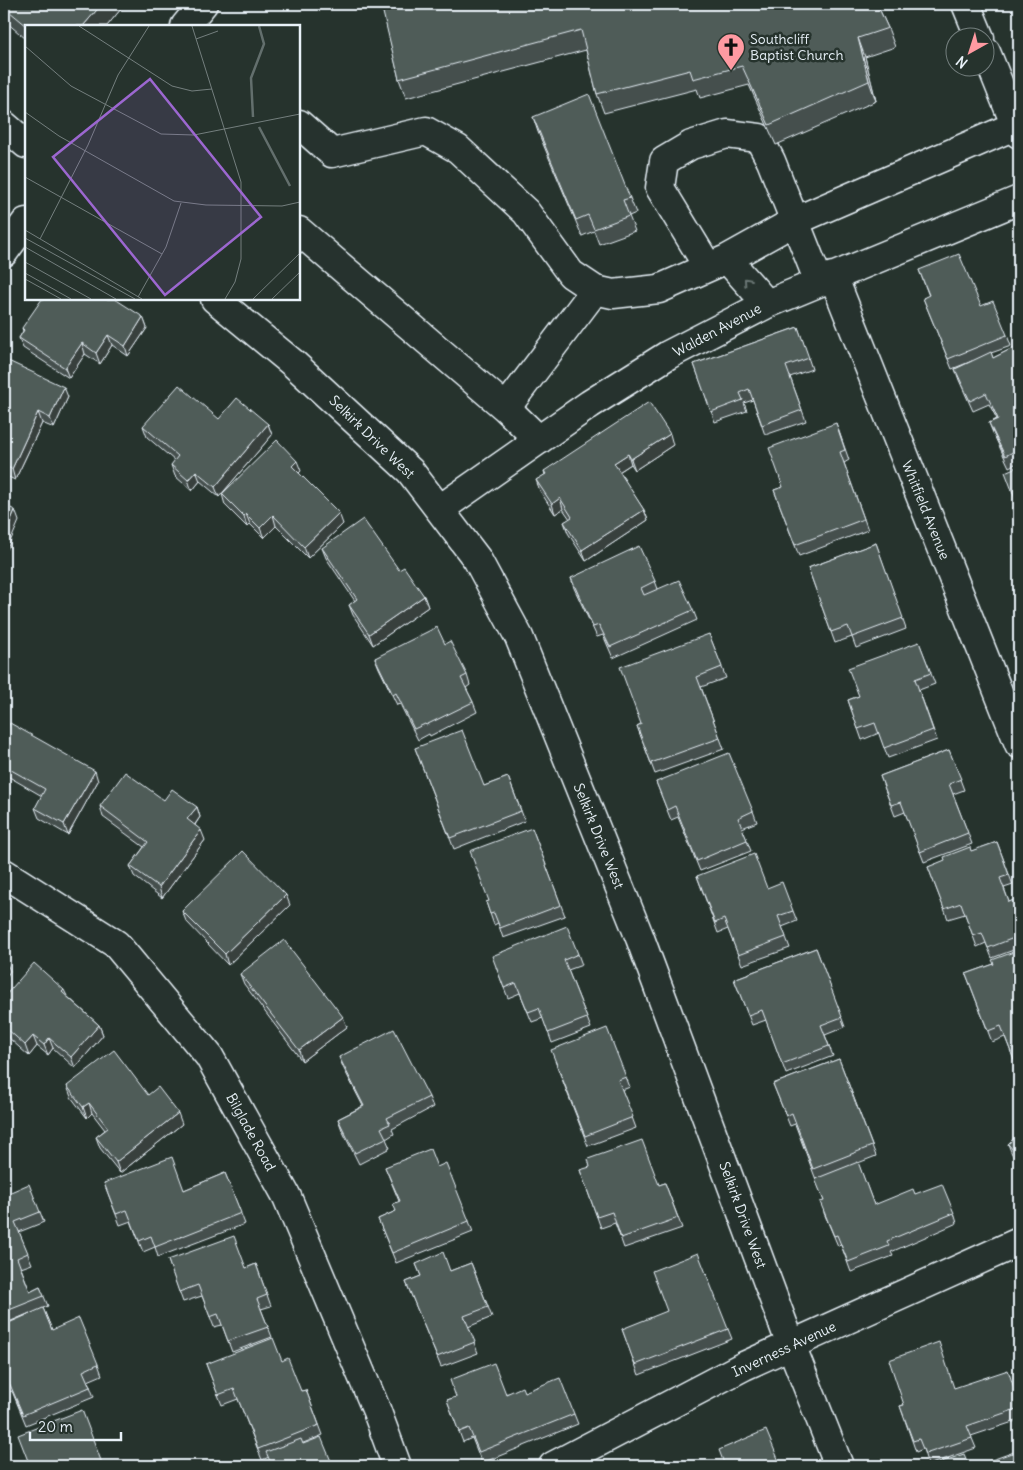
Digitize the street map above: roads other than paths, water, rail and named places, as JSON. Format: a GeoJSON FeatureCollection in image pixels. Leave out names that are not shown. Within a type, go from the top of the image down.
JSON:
{"type":"FeatureCollection","features":[{"type":"Feature","properties":{"kind":"street"},"geometry":{"type":"LineString","coordinates":[[187,25],[204,4]]}},
{"type":"Feature","properties":{"kind":"street"},"geometry":{"type":"LineString","coordinates":[[966,4],[976,28]]}},
{"type":"Feature","properties":{"kind":"street"},"geometry":{"type":"LineString","coordinates":[[300,125],[332,153],[426,131],[458,149],[526,212],[571,274],[596,290],[613,294],[659,289],[718,263],[795,221],[1018,128],[996,76]]}},
{"type":"Feature","properties":{"kind":"street"},"geometry":{"type":"LineString","coordinates":[[4,125],[25,143]]}},
{"type":"Feature","properties":{"kind":"street"},"geometry":{"type":"LineString","coordinates":[[767,304],[718,263],[660,188],[664,161],[691,146],[727,134],[759,138],[771,161],[795,221]]}},
{"type":"Feature","properties":{"kind":"street","name":"Walden Avenue"},"geometry":{"type":"LineString","coordinates":[[440,509],[590,404],[668,355],[767,304],[1019,200]]}},
{"type":"Feature","properties":{"kind":"street","name":"Whitfield Avenue"},"geometry":{"type":"LineString","coordinates":[[795,221],[826,279],[1019,744]]}},
{"type":"Feature","properties":{"kind":"street"},"geometry":{"type":"LineString","coordinates":[[4,252],[25,223]]}},
{"type":"Feature","properties":{"kind":"street"},"geometry":{"type":"LineString","coordinates":[[300,232],[506,408],[539,440]]}},
{"type":"Feature","properties":{"kind":"street"},"geometry":{"type":"LineString","coordinates":[[506,408],[596,290]]}},
{"type":"Feature","properties":{"kind":"street","name":"Selkirk Drive West"},"geometry":{"type":"LineString","coordinates":[[216,300],[294,364],[410,471],[477,559],[518,638],[640,938],[791,1345],[839,1466]]}},
{"type":"Feature","properties":{"kind":"street","name":"Bilglade Road"},"geometry":{"type":"LineString","coordinates":[[4,873],[116,944],[210,1056],[287,1197],[376,1409],[397,1466]]}},
{"type":"Feature","properties":{"kind":"street","name":"Inverness Avenue"},"geometry":{"type":"LineString","coordinates":[[553,1466],[744,1366],[1019,1242]]}},
{"type":"Feature","properties":{"kind":"place","name":"Southcliff Baptist Church"},"geometry":{"type":"Point","coordinates":[731,71]}}]}
